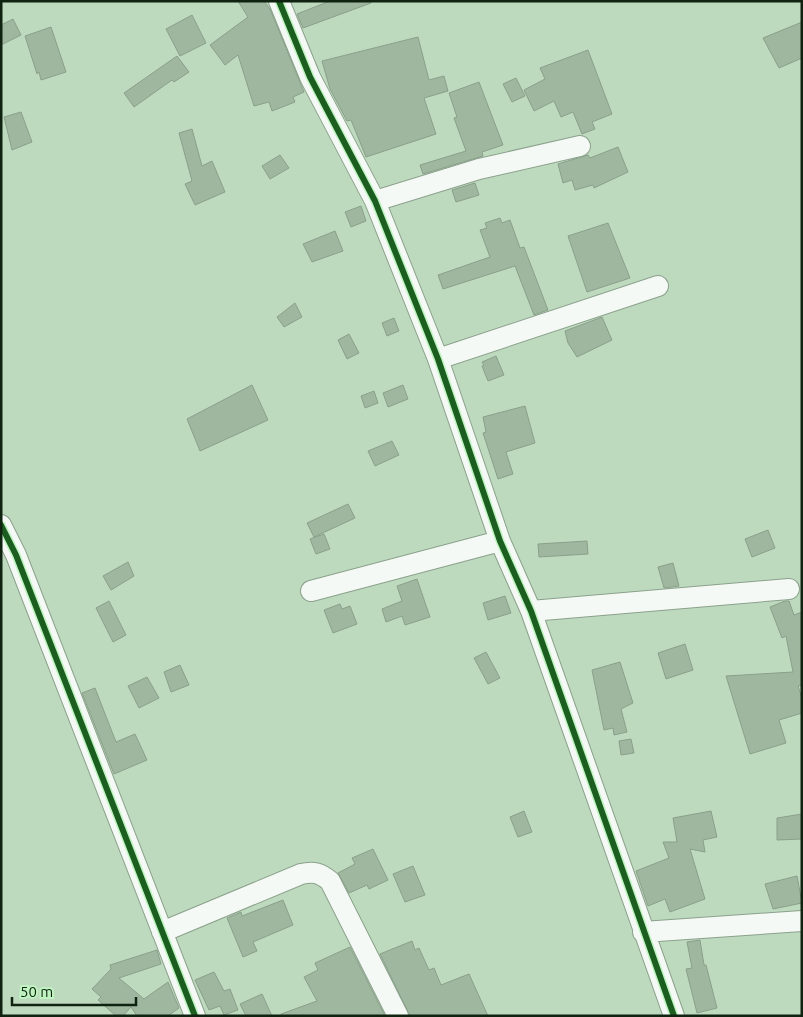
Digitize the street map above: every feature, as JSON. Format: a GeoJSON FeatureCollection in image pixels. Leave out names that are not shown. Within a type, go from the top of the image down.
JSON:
{"type":"FeatureCollection","features":[{"type":"Feature","properties":{"kind":"street"},"geometry":{"type":"LineString","coordinates":[[279,1],[310,77],[376,202],[438,359],[500,541],[531,611],[674,1016]]}},
{"type":"Feature","properties":{"kind":"street"},"geometry":{"type":"LineString","coordinates":[[376,202],[479,169],[580,146]]}},
{"type":"Feature","properties":{"kind":"street"},"geometry":{"type":"LineString","coordinates":[[438,359],[658,286]]}},
{"type":"Feature","properties":{"kind":"street"},"geometry":{"type":"LineString","coordinates":[[1,525],[20,564],[194,1016]]}},
{"type":"Feature","properties":{"kind":"street"},"geometry":{"type":"LineString","coordinates":[[311,591],[500,541]]}},
{"type":"Feature","properties":{"kind":"street"},"geometry":{"type":"LineString","coordinates":[[531,611],[789,589]]}},
{"type":"Feature","properties":{"kind":"street"},"geometry":{"type":"LineString","coordinates":[[162,932],[302,874],[311,871],[321,874],[330,881],[398,1016]]}},
{"type":"Feature","properties":{"kind":"street"},"geometry":{"type":"LineString","coordinates":[[643,932],[802,922]]}},
{"type":"Feature","properties":{"kind":"building"},"geometry":{"type":"Polygon","coordinates":[[[238,1],[264,1],[270,9],[304,92],[293,97],[295,102],[272,111],[269,102],[254,106],[238,55],[225,65],[210,45],[248,17],[238,1]]]}},
{"type":"Feature","properties":{"kind":"building"},"geometry":{"type":"Polygon","coordinates":[[[330,1],[371,1],[371,3],[303,28],[297,14],[330,1]]]}},
{"type":"Feature","properties":{"kind":"building"},"geometry":{"type":"Polygon","coordinates":[[[192,15],[206,43],[180,56],[166,29],[192,15]]]}},
{"type":"Feature","properties":{"kind":"building"},"geometry":{"type":"Polygon","coordinates":[[[13,19],[21,35],[1,45],[1,25],[13,19]]]}},
{"type":"Feature","properties":{"kind":"building"},"geometry":{"type":"Polygon","coordinates":[[[802,22],[802,58],[779,68],[763,38],[802,22]]]}},
{"type":"Feature","properties":{"kind":"building"},"geometry":{"type":"Polygon","coordinates":[[[51,27],[66,72],[41,80],[39,72],[37,74],[25,36],[51,27]]]}},
{"type":"Feature","properties":{"kind":"building"},"geometry":{"type":"Polygon","coordinates":[[[418,37],[429,80],[444,76],[448,91],[424,98],[436,134],[366,157],[351,120],[347,121],[330,89],[322,61],[418,37]]]}},
{"type":"Feature","properties":{"kind":"building"},"geometry":{"type":"Polygon","coordinates":[[[588,50],[612,114],[592,122],[595,129],[582,134],[573,112],[561,117],[554,101],[534,111],[524,90],[545,79],[540,68],[588,50]]]}},
{"type":"Feature","properties":{"kind":"building"},"geometry":{"type":"Polygon","coordinates":[[[177,56],[189,72],[174,82],[172,80],[134,107],[124,93],[177,56]]]}},
{"type":"Feature","properties":{"kind":"building"},"geometry":{"type":"Polygon","coordinates":[[[516,78],[525,96],[512,102],[503,84],[516,78]]]}},
{"type":"Feature","properties":{"kind":"building"},"geometry":{"type":"Polygon","coordinates":[[[479,82],[503,145],[482,152],[483,156],[423,174],[420,165],[466,151],[454,118],[457,117],[449,93],[479,82]]]}},
{"type":"Feature","properties":{"kind":"building"},"geometry":{"type":"Polygon","coordinates":[[[21,112],[32,142],[12,150],[4,117],[21,112]]]}},
{"type":"Feature","properties":{"kind":"building"},"geometry":{"type":"Polygon","coordinates":[[[192,129],[202,166],[212,161],[225,192],[195,205],[185,184],[192,181],[179,133],[192,129]]]}},
{"type":"Feature","properties":{"kind":"building"},"geometry":{"type":"Polygon","coordinates":[[[618,147],[628,172],[594,188],[593,185],[575,190],[572,180],[563,183],[558,164],[588,155],[590,158],[618,147]]]}},
{"type":"Feature","properties":{"kind":"building"},"geometry":{"type":"Polygon","coordinates":[[[280,155],[289,168],[270,179],[262,166],[280,155]]]}},
{"type":"Feature","properties":{"kind":"building"},"geometry":{"type":"Polygon","coordinates":[[[475,183],[479,195],[456,202],[452,190],[475,183]]]}},
{"type":"Feature","properties":{"kind":"building"},"geometry":{"type":"Polygon","coordinates":[[[361,206],[366,221],[351,227],[345,212],[361,206]]]}},
{"type":"Feature","properties":{"kind":"building"},"geometry":{"type":"Polygon","coordinates":[[[500,218],[502,223],[510,220],[520,248],[524,247],[548,310],[534,315],[515,266],[443,289],[438,275],[490,257],[480,230],[487,228],[485,223],[500,218]]]}},
{"type":"Feature","properties":{"kind":"building"},"geometry":{"type":"Polygon","coordinates":[[[608,223],[630,278],[587,292],[568,236],[608,223]]]}},
{"type":"Feature","properties":{"kind":"building"},"geometry":{"type":"Polygon","coordinates":[[[335,231],[343,251],[312,262],[303,244],[335,231]]]}},
{"type":"Feature","properties":{"kind":"building"},"geometry":{"type":"Polygon","coordinates":[[[295,303],[302,317],[284,327],[277,317],[295,303]]]}},
{"type":"Feature","properties":{"kind":"building"},"geometry":{"type":"Polygon","coordinates":[[[602,317],[612,340],[577,357],[568,343],[565,331],[602,317]]]}},
{"type":"Feature","properties":{"kind":"building"},"geometry":{"type":"Polygon","coordinates":[[[394,318],[399,331],[387,336],[382,323],[394,318]]]}},
{"type":"Feature","properties":{"kind":"building"},"geometry":{"type":"Polygon","coordinates":[[[349,334],[359,353],[347,359],[338,340],[349,334]]]}},
{"type":"Feature","properties":{"kind":"building"},"geometry":{"type":"Polygon","coordinates":[[[496,356],[504,375],[488,381],[482,362],[496,356]]]}},
{"type":"Feature","properties":{"kind":"building"},"geometry":{"type":"Polygon","coordinates":[[[252,385],[268,420],[200,451],[187,419],[252,385]]]}},
{"type":"Feature","properties":{"kind":"building"},"geometry":{"type":"Polygon","coordinates":[[[403,385],[408,399],[388,407],[383,393],[403,385]]]}},
{"type":"Feature","properties":{"kind":"building"},"geometry":{"type":"Polygon","coordinates":[[[374,391],[378,403],[365,408],[361,396],[374,391]]]}},
{"type":"Feature","properties":{"kind":"building"},"geometry":{"type":"Polygon","coordinates":[[[525,406],[535,443],[506,452],[513,474],[498,479],[483,433],[486,432],[483,417],[525,406]]]}},
{"type":"Feature","properties":{"kind":"building"},"geometry":{"type":"Polygon","coordinates":[[[392,441],[399,455],[375,466],[368,451],[392,441]]]}},
{"type":"Feature","properties":{"kind":"building"},"geometry":{"type":"Polygon","coordinates":[[[348,504],[355,518],[314,537],[307,523],[348,504]]]}},
{"type":"Feature","properties":{"kind":"building"},"geometry":{"type":"Polygon","coordinates":[[[768,530],[775,548],[752,557],[745,539],[768,530]]]}},
{"type":"Feature","properties":{"kind":"building"},"geometry":{"type":"Polygon","coordinates":[[[324,534],[330,549],[316,554],[310,539],[324,534]]]}},
{"type":"Feature","properties":{"kind":"building"},"geometry":{"type":"Polygon","coordinates":[[[587,541],[588,554],[539,557],[538,544],[587,541]]]}},
{"type":"Feature","properties":{"kind":"building"},"geometry":{"type":"Polygon","coordinates":[[[128,562],[134,576],[111,590],[103,576],[128,562]]]}},
{"type":"Feature","properties":{"kind":"building"},"geometry":{"type":"Polygon","coordinates":[[[673,563],[679,586],[664,588],[658,567],[673,563]]]}},
{"type":"Feature","properties":{"kind":"building"},"geometry":{"type":"Polygon","coordinates":[[[417,579],[430,617],[405,625],[402,616],[386,622],[382,609],[402,601],[397,586],[417,579]]]}},
{"type":"Feature","properties":{"kind":"building"},"geometry":{"type":"Polygon","coordinates":[[[505,596],[511,613],[488,620],[483,603],[505,596]]]}},
{"type":"Feature","properties":{"kind":"building"},"geometry":{"type":"Polygon","coordinates":[[[109,601],[126,635],[113,642],[96,608],[109,601]]]}},
{"type":"Feature","properties":{"kind":"building"},"geometry":{"type":"Polygon","coordinates":[[[789,601],[794,615],[802,612],[802,685],[798,686],[802,698],[802,713],[779,720],[786,743],[750,754],[726,676],[793,672],[786,636],[782,638],[770,607],[789,601]]]}},
{"type":"Feature","properties":{"kind":"building"},"geometry":{"type":"Polygon","coordinates":[[[340,604],[342,609],[350,606],[357,624],[333,633],[324,610],[340,604]]]}},
{"type":"Feature","properties":{"kind":"building"},"geometry":{"type":"Polygon","coordinates":[[[685,644],[693,670],[666,679],[658,653],[685,644]]]}},
{"type":"Feature","properties":{"kind":"building"},"geometry":{"type":"Polygon","coordinates":[[[486,652],[500,678],[488,684],[474,658],[486,652]]]}},
{"type":"Feature","properties":{"kind":"building"},"geometry":{"type":"Polygon","coordinates":[[[620,662],[633,703],[621,709],[627,732],[614,735],[613,728],[604,730],[592,670],[620,662]]]}},
{"type":"Feature","properties":{"kind":"building"},"geometry":{"type":"Polygon","coordinates":[[[180,665],[189,685],[171,692],[164,672],[180,665]]]}},
{"type":"Feature","properties":{"kind":"building"},"geometry":{"type":"Polygon","coordinates":[[[147,677],[159,698],[139,708],[128,686],[147,677]]]}},
{"type":"Feature","properties":{"kind":"building"},"geometry":{"type":"Polygon","coordinates":[[[95,688],[116,742],[135,734],[147,760],[114,774],[82,693],[95,688]]]}},
{"type":"Feature","properties":{"kind":"building"},"geometry":{"type":"Polygon","coordinates":[[[631,739],[634,753],[621,755],[619,741],[631,739]]]}},
{"type":"Feature","properties":{"kind":"building"},"geometry":{"type":"Polygon","coordinates":[[[524,811],[532,832],[518,837],[510,817],[524,811]]]}},
{"type":"Feature","properties":{"kind":"building"},"geometry":{"type":"Polygon","coordinates":[[[711,811],[717,837],[703,840],[705,852],[690,849],[705,899],[670,912],[665,899],[648,906],[636,871],[669,858],[663,842],[677,842],[673,818],[711,811]]]}},
{"type":"Feature","properties":{"kind":"building"},"geometry":{"type":"Polygon","coordinates":[[[802,814],[802,839],[777,840],[777,818],[802,814]]]}},
{"type":"Feature","properties":{"kind":"building"},"geometry":{"type":"Polygon","coordinates":[[[373,849],[388,880],[369,889],[367,885],[349,893],[338,873],[355,864],[352,858],[373,849]]]}},
{"type":"Feature","properties":{"kind":"building"},"geometry":{"type":"Polygon","coordinates":[[[413,866],[425,895],[405,902],[393,874],[413,866]]]}},
{"type":"Feature","properties":{"kind":"building"},"geometry":{"type":"Polygon","coordinates":[[[797,876],[802,903],[773,909],[765,884],[797,876]]]}},
{"type":"Feature","properties":{"kind":"building"},"geometry":{"type":"Polygon","coordinates":[[[283,900],[293,925],[253,942],[257,951],[243,957],[227,918],[241,912],[242,916],[283,900]]]}},
{"type":"Feature","properties":{"kind":"building"},"geometry":{"type":"Polygon","coordinates":[[[700,940],[704,965],[706,965],[717,1008],[697,1013],[686,969],[692,968],[687,942],[700,940]]]}},
{"type":"Feature","properties":{"kind":"building"},"geometry":{"type":"Polygon","coordinates":[[[412,941],[415,950],[419,948],[429,970],[434,968],[441,985],[469,974],[488,1016],[410,1016],[380,954],[412,941]]]}},
{"type":"Feature","properties":{"kind":"building"},"geometry":{"type":"Polygon","coordinates":[[[350,947],[385,1016],[281,1016],[281,1014],[317,1001],[304,977],[318,970],[315,963],[350,947]]]}},
{"type":"Feature","properties":{"kind":"building"},"geometry":{"type":"Polygon","coordinates":[[[157,950],[161,964],[119,978],[144,999],[168,982],[179,1008],[168,1016],[137,1016],[131,1007],[123,1016],[116,1016],[98,1000],[101,997],[92,989],[111,969],[110,965],[157,950]]]}},
{"type":"Feature","properties":{"kind":"building"},"geometry":{"type":"Polygon","coordinates":[[[214,972],[224,991],[230,989],[238,1010],[224,1015],[220,1006],[209,1010],[195,980],[214,972]]]}},
{"type":"Feature","properties":{"kind":"building"},"geometry":{"type":"Polygon","coordinates":[[[262,994],[272,1016],[246,1016],[240,1004],[262,994]]]}},
{"type":"Feature","properties":{"kind":"cycle path"},"geometry":{"type":"LineString","coordinates":[[279,1],[310,77],[375,201],[438,359],[500,541],[531,611],[674,1016]]}},
{"type":"Feature","properties":{"kind":"cycle path"},"geometry":{"type":"LineString","coordinates":[[1,525],[16,555],[195,1016]]}}]}
